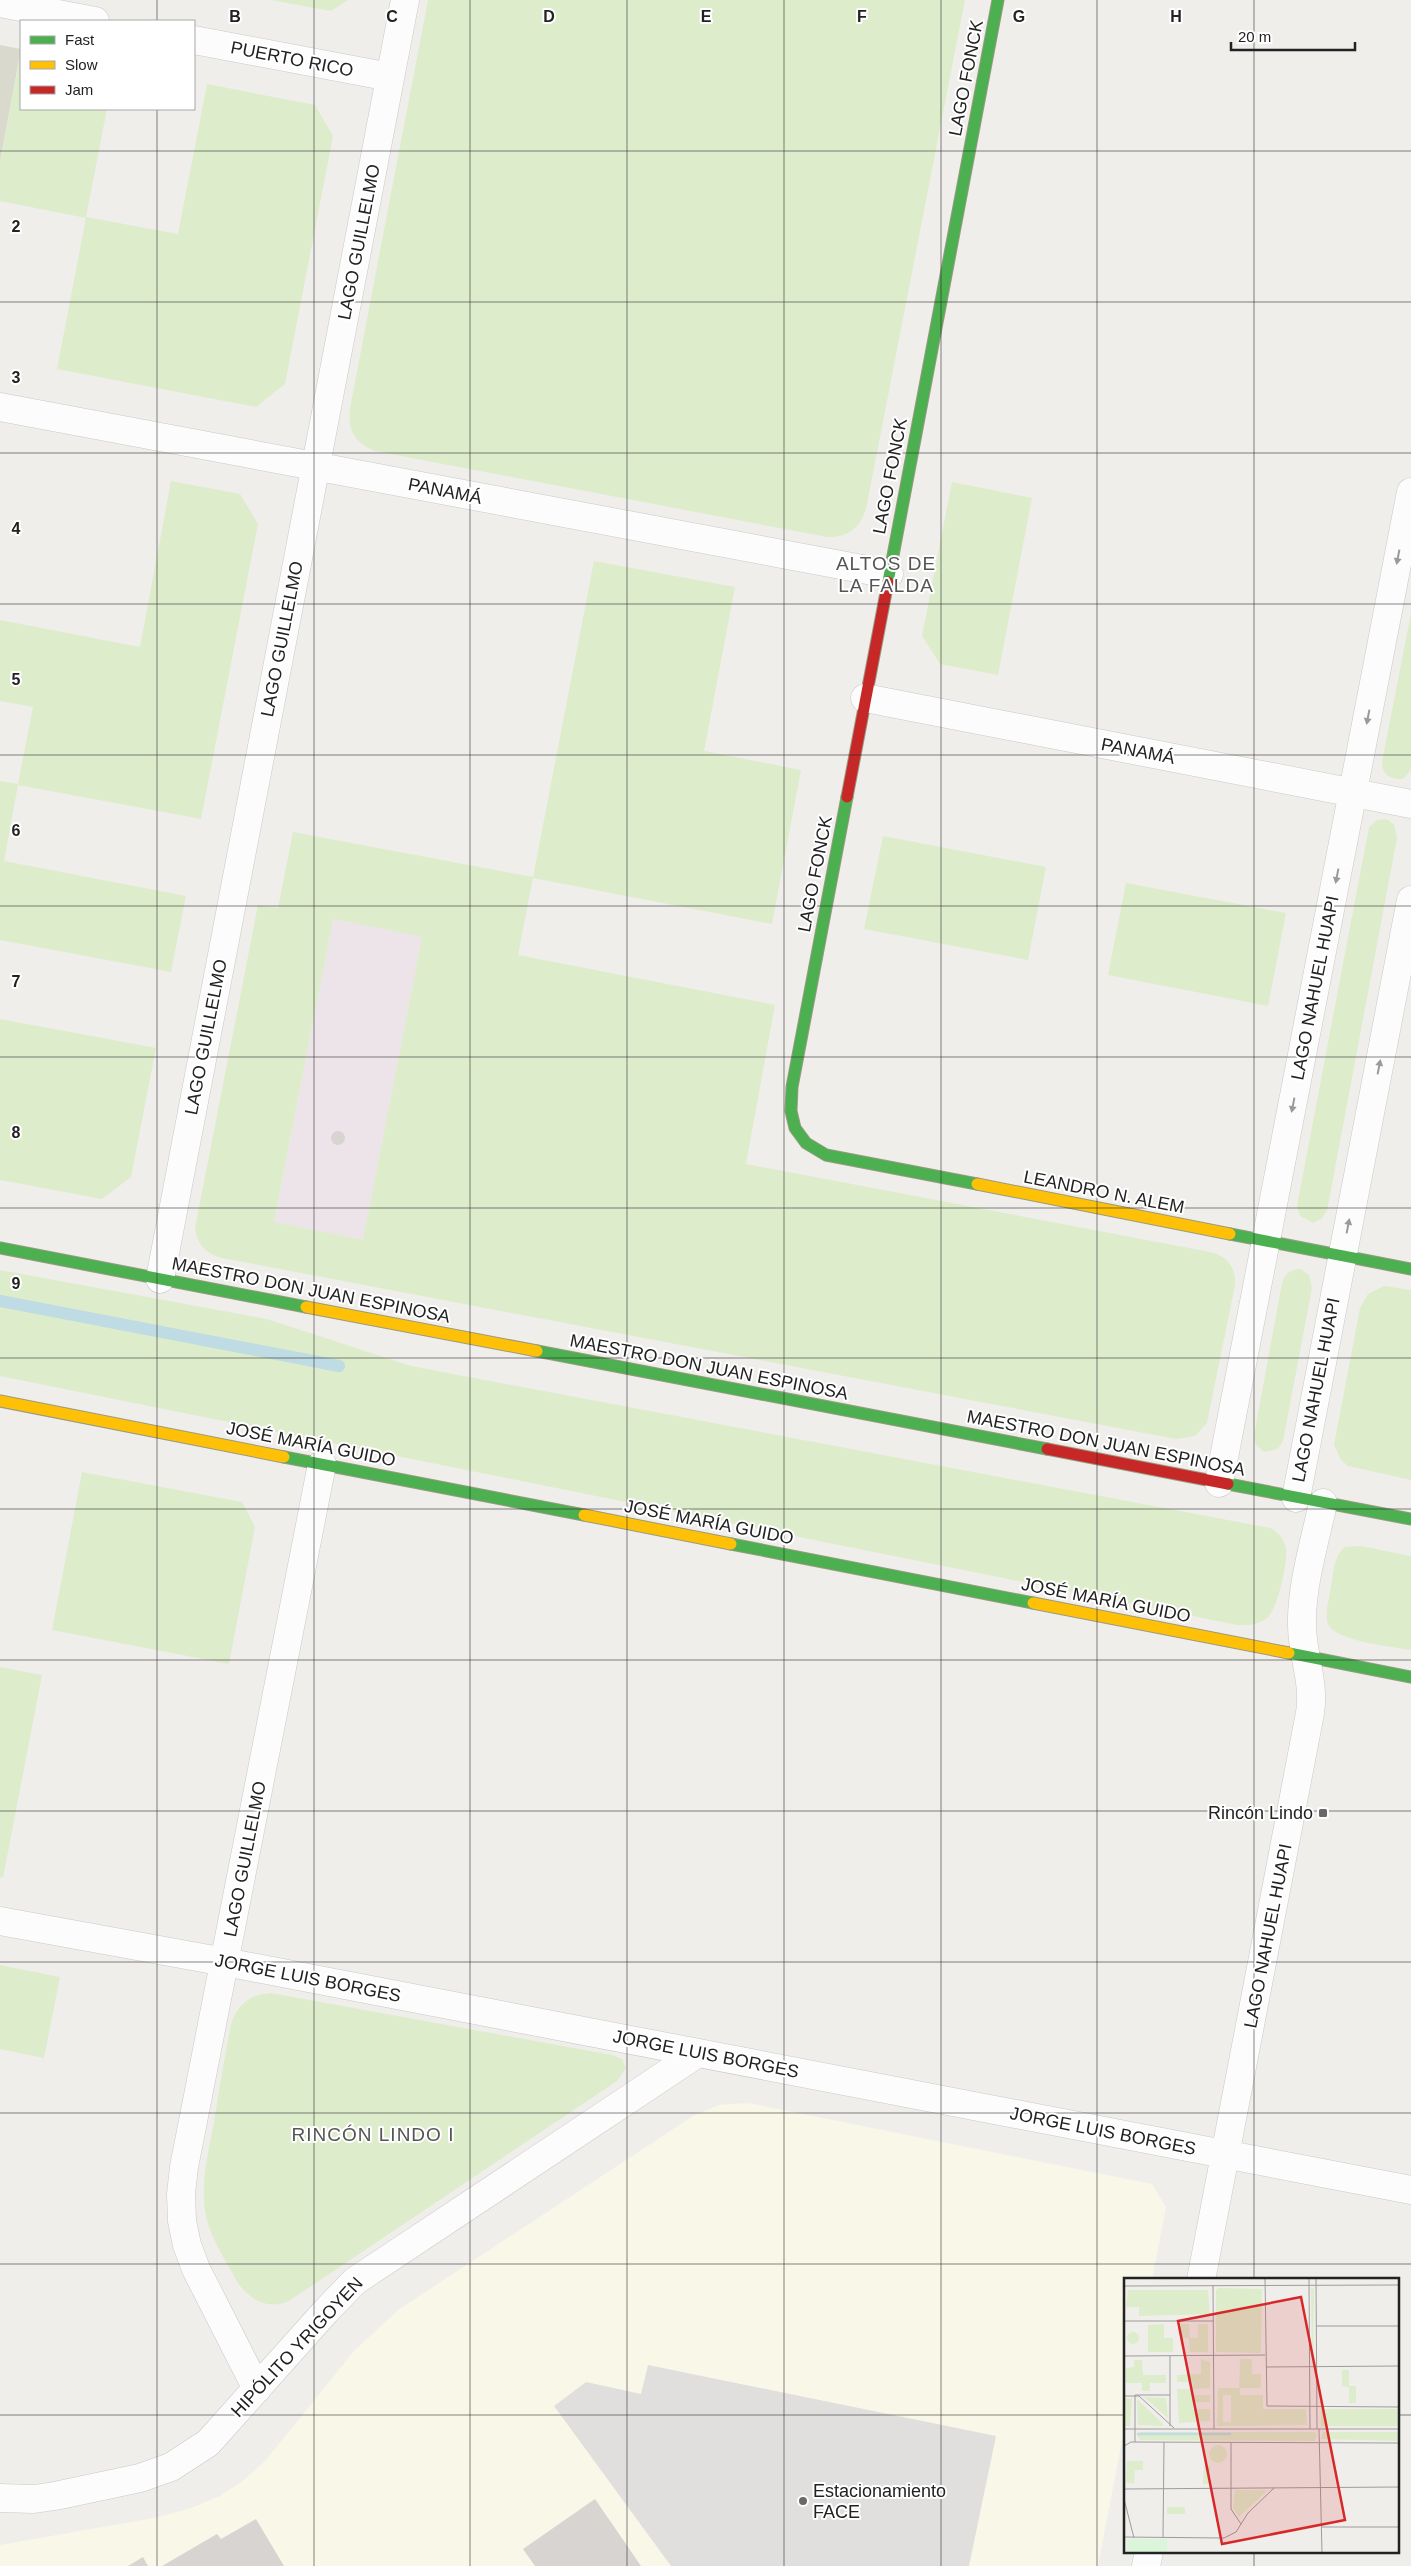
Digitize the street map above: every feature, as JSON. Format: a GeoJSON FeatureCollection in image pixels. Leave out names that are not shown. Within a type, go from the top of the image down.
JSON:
{"type":"FeatureCollection","features":[{"type":"Feature","properties":{"kind":"street","name":"LAGO GUILLELMO"},"geometry":{"type":"LineString","coordinates":[[160,1279],[405,0]]}},
{"type":"Feature","properties":{"kind":"street","name":"LAGO FONCK"},"geometry":{"type":"LineString","coordinates":[[797,1135],[791,1120],[792,1087],[998,0]]}},
{"type":"Feature","properties":{"kind":"street"},"geometry":{"type":"LineString","coordinates":[[0,3],[90,20]]}},
{"type":"Feature","properties":{"kind":"street","name":"PUERTO RICO"},"geometry":{"type":"LineString","coordinates":[[195,40],[390,77]]}},
{"type":"Feature","properties":{"kind":"street","name":"PANAMÁ"},"geometry":{"type":"LineString","coordinates":[[0,407],[889,574]]}},
{"type":"Feature","properties":{"kind":"street","name":"LAGO NAHUEL HUAPI"},"geometry":{"type":"LineString","coordinates":[[1219,1483],[1411,492]]}},
{"type":"Feature","properties":{"kind":"street","name":"PANAMÁ"},"geometry":{"type":"LineString","coordinates":[[866,698],[1411,804]]}},
{"type":"Feature","properties":{"kind":"street","name":"LAGO NAHUEL HUAPI"},"geometry":{"type":"LineString","coordinates":[[1296,1498],[1411,900]]}},
{"type":"Feature","properties":{"kind":"street","name":"LEANDRO N. ALEM"},"geometry":{"type":"LineString","coordinates":[[797,1135],[809,1147],[826,1155],[843,1159],[1411,1269]]}},
{"type":"Feature","properties":{"kind":"street","name":"MAESTRO DON JUAN ESPINOSA"},"geometry":{"type":"LineString","coordinates":[[0,1248],[1411,1519]]}},
{"type":"Feature","properties":{"kind":"street","name":"JOSÉ MARÍA GUIDO"},"geometry":{"type":"LineString","coordinates":[[0,1401],[1411,1677]]}},
{"type":"Feature","properties":{"kind":"street","name":"LAGO GUILLELMO"},"geometry":{"type":"LineString","coordinates":[[257,2389],[196,2269],[186,2245],[182,2221],[181,2194],[184,2167],[322,1464]]}},
{"type":"Feature","properties":{"kind":"street","name":"LAGO NAHUEL HUAPI"},"geometry":{"type":"LineString","coordinates":[[1202,2278],[1310,1713],[1312,1689],[1302,1626],[1302,1612],[1323,1503]]}},
{"type":"Feature","properties":{"kind":"street","name":"JORGE LUIS BORGES"},"geometry":{"type":"LineString","coordinates":[[0,1920],[1411,2190]]}},
{"type":"Feature","properties":{"kind":"street","name":"HIPÓLITO YRIGOYEN"},"geometry":{"type":"LineString","coordinates":[[0,2498],[34,2499],[55,2496],[140,2478],[171,2467],[208,2443],[326,2311],[355,2282],[698,2053]]}},
{"type":"Feature","properties":{"kind":"shaded area"},"geometry":{"type":"Polygon","coordinates":[[[0,45],[20,49],[20,54],[0,162],[0,45]]]}},
{"type":"Feature","properties":{"kind":"shaded area"},"geometry":{"type":"Polygon","coordinates":[[[333,919],[422,937],[363,1240],[274,1223],[333,919]]]}},
{"type":"Feature","properties":{"kind":"shaded area"},"geometry":{"type":"Polygon","coordinates":[[[748,2103],[1152,2184],[1166,2207],[1152,2278],[1124,2278],[1124,2430],[1098,2566],[0,2566],[0,2545],[159,2517],[191,2508],[220,2496],[244,2480],[266,2460],[354,2351],[398,2310],[693,2116],[719,2105],[748,2103]]]}},
{"type":"Feature","properties":{"kind":"shaded area","name":"Estacionamiento FACE"},"geometry":{"type":"Polygon","coordinates":[[[648,2365],[996,2436],[969,2566],[671,2566],[554,2406],[586,2382],[641,2394],[648,2365]]]}},
{"type":"Feature","properties":{"kind":"green space"},"geometry":{"type":"Polygon","coordinates":[[[271,0],[348,0],[331,11],[271,0]]]}},
{"type":"Feature","properties":{"kind":"green space"},"geometry":{"type":"Polygon","coordinates":[[[428,0],[965,0],[866,509],[860,522],[847,534],[827,537],[375,451],[362,444],[354,435],[350,423],[350,408],[428,0]]]}},
{"type":"Feature","properties":{"kind":"green space"},"geometry":{"type":"Polygon","coordinates":[[[20,56],[20,110],[107,110],[86,217],[178,234],[207,84],[315,105],[333,136],[285,384],[256,407],[57,369],[86,218],[0,201],[0,162],[20,56]]]}},
{"type":"Feature","properties":{"kind":"green space"},"geometry":{"type":"Polygon","coordinates":[[[171,481],[240,494],[258,524],[201,819],[18,785],[4,861],[186,896],[171,972],[0,940],[0,781],[18,784],[33,707],[0,701],[0,620],[140,647],[171,481]]]}},
{"type":"Feature","properties":{"kind":"green space"},"geometry":{"type":"Polygon","coordinates":[[[952,482],[1032,498],[998,675],[940,664],[922,636],[952,482]]]}},
{"type":"Feature","properties":{"kind":"green space"},"geometry":{"type":"Polygon","coordinates":[[[594,561],[735,587],[704,751],[801,770],[772,924],[533,878],[518,955],[775,1005],[746,1164],[1210,1252],[1226,1259],[1234,1273],[1235,1285],[1207,1423],[1195,1436],[1176,1439],[222,1258],[211,1254],[203,1248],[195,1228],[258,905],[278,908],[293,832],[533,877],[594,561]],[[333,919],[274,1222],[363,1240],[422,937],[333,919]]]}},
{"type":"Feature","properties":{"kind":"green space"},"geometry":{"type":"Polygon","coordinates":[[[1411,613],[1411,770],[1403,779],[1399,779],[1388,776],[1385,773],[1382,762],[1411,613]]]}},
{"type":"Feature","properties":{"kind":"green space"},"geometry":{"type":"Polygon","coordinates":[[[1386,819],[1394,824],[1397,838],[1327,1211],[1321,1219],[1313,1223],[1300,1216],[1297,1206],[1369,827],[1377,820],[1386,819]]]}},
{"type":"Feature","properties":{"kind":"green space"},"geometry":{"type":"Polygon","coordinates":[[[883,836],[1046,867],[1028,960],[864,929],[883,836]]]}},
{"type":"Feature","properties":{"kind":"green space"},"geometry":{"type":"Polygon","coordinates":[[[1126,883],[1286,913],[1268,1006],[1108,975],[1126,883]]]}},
{"type":"Feature","properties":{"kind":"green space"},"geometry":{"type":"Polygon","coordinates":[[[0,1019],[156,1048],[131,1177],[102,1199],[0,1180],[0,1019]]]}},
{"type":"Feature","properties":{"kind":"green space"},"geometry":{"type":"Polygon","coordinates":[[[1301,1269],[1309,1275],[1312,1288],[1283,1441],[1278,1449],[1264,1452],[1256,1445],[1254,1435],[1282,1283],[1289,1272],[1301,1269]]]}},
{"type":"Feature","properties":{"kind":"green space"},"geometry":{"type":"Polygon","coordinates":[[[0,1270],[267,1319],[411,1366],[1270,1528],[1280,1536],[1286,1548],[1281,1585],[1275,1605],[1267,1618],[1249,1625],[1237,1625],[0,1376],[0,1270]]]}},
{"type":"Feature","properties":{"kind":"green space"},"geometry":{"type":"Polygon","coordinates":[[[1384,1286],[1411,1290],[1411,1480],[1348,1466],[1341,1460],[1334,1445],[1360,1308],[1368,1294],[1384,1286]]]}},
{"type":"Feature","properties":{"kind":"green space"},"geometry":{"type":"Polygon","coordinates":[[[82,1472],[242,1502],[255,1527],[229,1664],[52,1630],[82,1472]]]}},
{"type":"Feature","properties":{"kind":"green space"},"geometry":{"type":"Polygon","coordinates":[[[1361,1546],[1411,1556],[1411,1650],[1353,1639],[1333,1630],[1328,1624],[1327,1610],[1338,1555],[1345,1547],[1361,1546]]]}},
{"type":"Feature","properties":{"kind":"green space"},"geometry":{"type":"Polygon","coordinates":[[[0,1667],[42,1675],[3,1878],[0,1877],[0,1667]]]}},
{"type":"Feature","properties":{"kind":"green space"},"geometry":{"type":"Polygon","coordinates":[[[0,1965],[60,1977],[44,2058],[0,2049],[0,1965]]]}},
{"type":"Feature","properties":{"kind":"green space"},"geometry":{"type":"Polygon","coordinates":[[[271,1993],[612,2055],[622,2059],[626,2068],[617,2081],[289,2301],[281,2304],[265,2303],[251,2297],[240,2285],[217,2245],[205,2211],[204,2185],[231,2024],[237,2011],[246,2001],[257,1995],[271,1993]]]}},
{"type":"Feature","properties":{"kind":"building"},"geometry":{"type":"Polygon","coordinates":[[[335,1131],[341,1131],[345,1138],[341,1145],[335,1145],[331,1141],[331,1135],[335,1131]]]}},
{"type":"Feature","properties":{"kind":"building"},"geometry":{"type":"Polygon","coordinates":[[[595,2499],[641,2566],[535,2566],[523,2549],[595,2499]]]}},
{"type":"Feature","properties":{"kind":"building"},"geometry":{"type":"Polygon","coordinates":[[[256,2519],[284,2566],[162,2566],[217,2534],[221,2539],[256,2519]]]}},
{"type":"Feature","properties":{"kind":"building"},"geometry":{"type":"Polygon","coordinates":[[[143,2557],[148,2566],[128,2566],[143,2557]]]}},
{"type":"Feature","properties":{"kind":"waterway"},"geometry":{"type":"LineString","coordinates":[[0,1301],[339,1366]]}},
{"type":"Feature","properties":{"kind":"traffic: fast"},"geometry":{"type":"LineString","coordinates":[[888,582],[998,0]]}},
{"type":"Feature","properties":{"kind":"traffic: fast"},"geometry":{"type":"LineString","coordinates":[[847,797],[792,1087],[791,1111],[795,1128],[806,1143],[826,1155],[977,1184]]}},
{"type":"Feature","properties":{"kind":"traffic: fast"},"geometry":{"type":"LineString","coordinates":[[1230,1234],[1411,1269]]}},
{"type":"Feature","properties":{"kind":"traffic: fast"},"geometry":{"type":"LineString","coordinates":[[0,1248],[306,1307]]}},
{"type":"Feature","properties":{"kind":"traffic: fast"},"geometry":{"type":"LineString","coordinates":[[537,1351],[1047,1449]]}},
{"type":"Feature","properties":{"kind":"traffic: fast"},"geometry":{"type":"LineString","coordinates":[[284,1457],[584,1515]]}},
{"type":"Feature","properties":{"kind":"traffic: fast"},"geometry":{"type":"LineString","coordinates":[[1228,1484],[1411,1519]]}},
{"type":"Feature","properties":{"kind":"traffic: fast"},"geometry":{"type":"LineString","coordinates":[[731,1544],[1033,1603]]}},
{"type":"Feature","properties":{"kind":"traffic: fast"},"geometry":{"type":"LineString","coordinates":[[1289,1653],[1411,1677]]}},
{"type":"Feature","properties":{"kind":"traffic: slow"},"geometry":{"type":"LineString","coordinates":[[977,1184],[1230,1234]]}},
{"type":"Feature","properties":{"kind":"traffic: slow"},"geometry":{"type":"LineString","coordinates":[[306,1307],[537,1351]]}},
{"type":"Feature","properties":{"kind":"traffic: slow"},"geometry":{"type":"LineString","coordinates":[[0,1401],[284,1457]]}},
{"type":"Feature","properties":{"kind":"traffic: slow"},"geometry":{"type":"LineString","coordinates":[[584,1515],[731,1544]]}},
{"type":"Feature","properties":{"kind":"traffic: slow"},"geometry":{"type":"LineString","coordinates":[[1033,1603],[1289,1653]]}},
{"type":"Feature","properties":{"kind":"traffic: jam"},"geometry":{"type":"LineString","coordinates":[[847,797],[888,582]]}},
{"type":"Feature","properties":{"kind":"traffic: jam"},"geometry":{"type":"LineString","coordinates":[[1047,1449],[1228,1484]]}},
{"type":"Feature","properties":{"kind":"place","name":"Rincón Lindo"},"geometry":{"type":"Point","coordinates":[1323,1813]}},
{"type":"Feature","properties":{"kind":"place","name":"Estacionamiento FACE"},"geometry":{"type":"Point","coordinates":[803,2501]}},
{"type":"Feature","properties":{"kind":"district","name":"ALTOS DE LA FALDA"},"geometry":{"type":"Point","coordinates":[886,574]}},
{"type":"Feature","properties":{"kind":"district","name":"RINCÓN LINDO I"},"geometry":{"type":"Point","coordinates":[373,2134]}}]}
